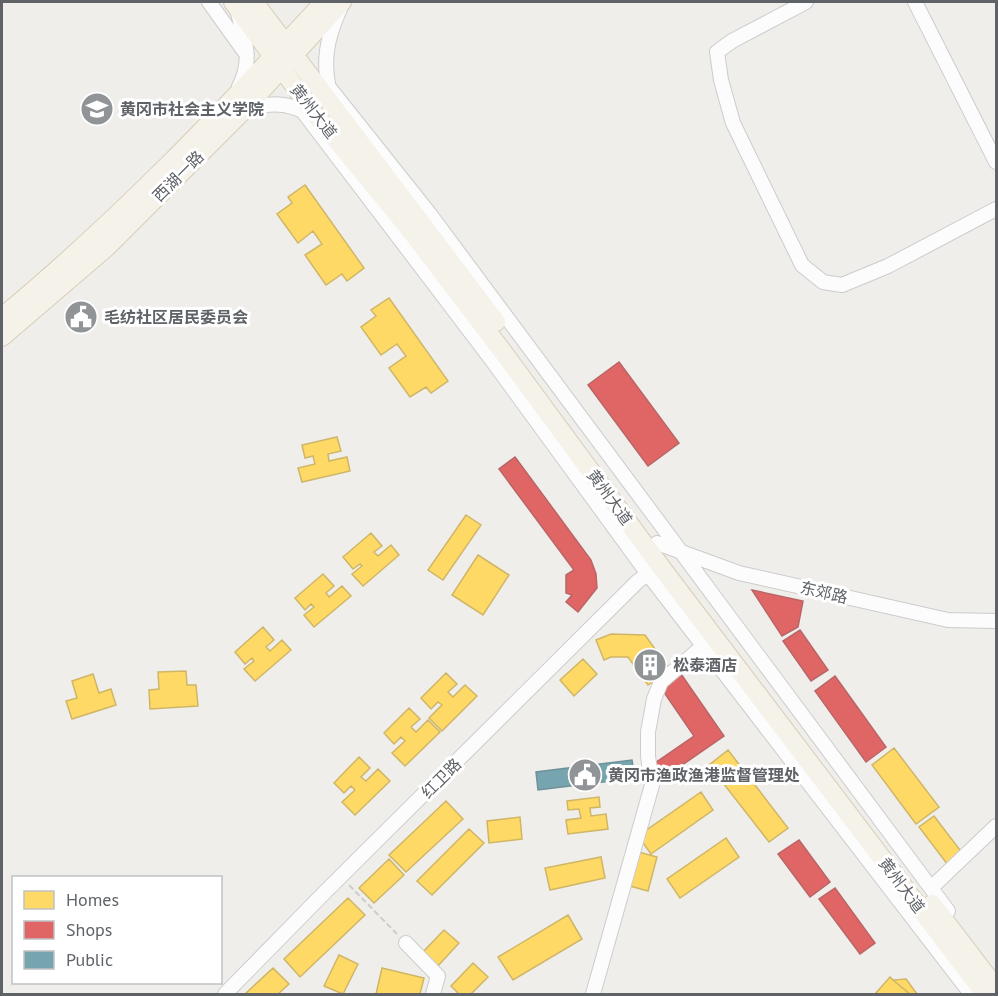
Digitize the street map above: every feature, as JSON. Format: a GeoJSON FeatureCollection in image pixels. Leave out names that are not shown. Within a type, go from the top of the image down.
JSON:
{"type":"FeatureCollection","features":[{"type":"Feature","properties":{"kind":"main road","name":"黄州大道"},"geometry":{"type":"LineString","coordinates":[[254,2],[283,56]]}},
{"type":"Feature","properties":{"kind":"main road","name":"西湖一路"},"geometry":{"type":"LineString","coordinates":[[2,337],[106,247],[283,56],[324,2]]}},
{"type":"Feature","properties":{"kind":"main road","name":"西湖一路"},"geometry":{"type":"LineString","coordinates":[[283,56],[342,2]]}},
{"type":"Feature","properties":{"kind":"main road","name":"黄州大道"},"geometry":{"type":"LineString","coordinates":[[234,3],[283,56],[329,117],[407,226],[496,343],[654,570],[986,986]]}},
{"type":"Feature","properties":{"kind":"main road","name":"西湖一路"},"geometry":{"type":"LineString","coordinates":[[2,317],[52,276],[237,107]]}},
{"type":"Feature","properties":{"kind":"main road","name":"黄州大道"},"geometry":{"type":"LineString","coordinates":[[329,117],[508,338],[986,986]]}},
{"type":"Feature","properties":{"kind":"street"},"geometry":{"type":"LineString","coordinates":[[209,2],[247,55]]}},
{"type":"Feature","properties":{"kind":"street"},"geometry":{"type":"LineString","coordinates":[[234,3],[245,39],[247,55],[246,74],[237,107],[287,105],[329,117],[326,51],[342,2]]}},
{"type":"Feature","properties":{"kind":"street"},"geometry":{"type":"LineString","coordinates":[[806,2],[732,41],[717,52],[721,80],[733,123],[802,265],[822,282],[842,285],[888,266],[996,209]]}},
{"type":"Feature","properties":{"kind":"street"},"geometry":{"type":"LineString","coordinates":[[915,2],[996,162]]}},
{"type":"Feature","properties":{"kind":"street"},"geometry":{"type":"LineString","coordinates":[[328,86],[429,213],[931,888],[986,986]]}},
{"type":"Feature","properties":{"kind":"street"},"geometry":{"type":"LineString","coordinates":[[301,110],[654,570],[703,646],[986,986]]}},
{"type":"Feature","properties":{"kind":"street","name":"东郊路"},"geometry":{"type":"LineString","coordinates":[[657,543],[739,573],[948,620],[996,621]]}},
{"type":"Feature","properties":{"kind":"street","name":"红卫路"},"geometry":{"type":"LineString","coordinates":[[225,994],[638,580],[654,570]]}},
{"type":"Feature","properties":{"kind":"street"},"geometry":{"type":"LineString","coordinates":[[593,994],[652,784],[648,756],[648,732],[654,699],[662,682],[703,646]]}},
{"type":"Feature","properties":{"kind":"street"},"geometry":{"type":"LineString","coordinates":[[931,888],[996,826]]}},
{"type":"Feature","properties":{"kind":"street"},"geometry":{"type":"LineString","coordinates":[[406,943],[438,976],[434,994]]}},
{"type":"Feature","properties":{"kind":"path"},"geometry":{"type":"LineString","coordinates":[[341,876],[406,943]]}},
{"type":"Feature","properties":{"kind":"building: Homes"},"geometry":{"type":"Polygon","coordinates":[[[305,185],[364,268],[347,281],[342,274],[326,285],[305,255],[322,244],[313,231],[298,243],[277,214],[292,203],[288,197],[305,185]]]}},
{"type":"Feature","properties":{"kind":"building: Homes"},"geometry":{"type":"Polygon","coordinates":[[[389,298],[448,381],[431,393],[426,387],[410,397],[389,368],[406,356],[397,344],[381,355],[361,327],[376,316],[371,310],[389,298]]]}},
{"type":"Feature","properties":{"kind":"building: Homes"},"geometry":{"type":"Polygon","coordinates":[[[337,437],[341,451],[328,454],[329,461],[347,457],[350,471],[302,482],[298,468],[315,464],[313,456],[305,458],[302,445],[337,437]]]}},
{"type":"Feature","properties":{"kind":"building: Homes"},"geometry":{"type":"Polygon","coordinates":[[[466,515],[481,525],[443,580],[428,570],[466,515]]]}},
{"type":"Feature","properties":{"kind":"building: Homes"},"geometry":{"type":"Polygon","coordinates":[[[371,533],[382,546],[374,552],[378,556],[391,545],[399,555],[363,586],[352,574],[362,566],[360,564],[353,569],[343,557],[371,533]]]}},
{"type":"Feature","properties":{"kind":"building: Homes"},"geometry":{"type":"Polygon","coordinates":[[[478,555],[509,575],[483,615],[452,595],[478,555]]]}},
{"type":"Feature","properties":{"kind":"building: Homes"},"geometry":{"type":"Polygon","coordinates":[[[323,574],[334,586],[326,593],[329,597],[342,586],[351,596],[314,627],[304,615],[314,607],[311,604],[305,610],[295,598],[323,574]]]}},
{"type":"Feature","properties":{"kind":"building: Homes"},"geometry":{"type":"Polygon","coordinates":[[[263,627],[274,640],[266,647],[270,651],[282,640],[291,650],[255,681],[244,669],[254,661],[252,658],[245,664],[235,652],[263,627]]]}},
{"type":"Feature","properties":{"kind":"building: Homes","name":"松泰酒店"},"geometry":{"type":"Polygon","coordinates":[[[611,634],[645,635],[670,670],[648,685],[628,657],[611,657],[604,660],[596,640],[611,634]]]}},
{"type":"Feature","properties":{"kind":"building: Homes"},"geometry":{"type":"Polygon","coordinates":[[[583,659],[597,674],[574,696],[560,680],[583,659]]]}},
{"type":"Feature","properties":{"kind":"building: Homes"},"geometry":{"type":"Polygon","coordinates":[[[186,671],[187,685],[196,685],[198,706],[150,709],[149,690],[159,689],[158,672],[186,671]]]}},
{"type":"Feature","properties":{"kind":"building: Homes"},"geometry":{"type":"Polygon","coordinates":[[[446,673],[457,684],[448,692],[453,697],[465,685],[477,696],[442,731],[429,718],[442,705],[438,702],[431,709],[421,698],[446,673]]]}},
{"type":"Feature","properties":{"kind":"building: Homes"},"geometry":{"type":"Polygon","coordinates":[[[93,674],[99,693],[111,689],[116,705],[72,719],[66,701],[77,698],[72,681],[93,674]]]}},
{"type":"Feature","properties":{"kind":"building: Homes"},"geometry":{"type":"Polygon","coordinates":[[[409,708],[420,719],[411,727],[416,732],[428,720],[440,732],[405,766],[392,753],[405,741],[401,737],[394,744],[384,733],[409,708]]]}},
{"type":"Feature","properties":{"kind":"building: Homes"},"geometry":{"type":"Polygon","coordinates":[[[894,748],[939,807],[916,824],[872,765],[894,748]]]}},
{"type":"Feature","properties":{"kind":"building: Homes"},"geometry":{"type":"Polygon","coordinates":[[[728,750],[788,828],[769,842],[709,765],[728,750]]]}},
{"type":"Feature","properties":{"kind":"building: Homes"},"geometry":{"type":"Polygon","coordinates":[[[359,757],[370,768],[361,777],[366,781],[378,769],[390,781],[355,815],[342,802],[355,790],[351,786],[344,793],[334,783],[359,757]]]}},
{"type":"Feature","properties":{"kind":"building: Homes"},"geometry":{"type":"Polygon","coordinates":[[[701,792],[713,810],[651,854],[638,836],[701,792]]]}},
{"type":"Feature","properties":{"kind":"building: Homes"},"geometry":{"type":"Polygon","coordinates":[[[599,797],[600,807],[590,808],[591,816],[606,814],[608,829],[568,834],[566,820],[581,818],[579,809],[568,810],[567,801],[599,797]]]}},
{"type":"Feature","properties":{"kind":"building: Homes"},"geometry":{"type":"Polygon","coordinates":[[[446,801],[463,819],[406,872],[389,855],[446,801]]]}},
{"type":"Feature","properties":{"kind":"building: Homes"},"geometry":{"type":"Polygon","coordinates":[[[934,816],[963,854],[948,865],[919,827],[934,816]]]}},
{"type":"Feature","properties":{"kind":"building: Homes"},"geometry":{"type":"Polygon","coordinates":[[[520,817],[522,839],[489,843],[487,821],[520,817]]]}},
{"type":"Feature","properties":{"kind":"building: Homes"},"geometry":{"type":"Polygon","coordinates":[[[469,829],[484,843],[432,895],[417,881],[469,829]]]}},
{"type":"Feature","properties":{"kind":"building: Homes"},"geometry":{"type":"Polygon","coordinates":[[[726,838],[739,857],[680,898],[667,879],[726,838]]]}},
{"type":"Feature","properties":{"kind":"building: Homes"},"geometry":{"type":"Polygon","coordinates":[[[635,851],[657,857],[648,891],[626,885],[635,851]]]}},
{"type":"Feature","properties":{"kind":"building: Homes"},"geometry":{"type":"Polygon","coordinates":[[[601,857],[605,878],[550,890],[545,868],[601,857]]]}},
{"type":"Feature","properties":{"kind":"building: Homes"},"geometry":{"type":"Polygon","coordinates":[[[389,859],[404,875],[374,903],[359,888],[389,859]]]}},
{"type":"Feature","properties":{"kind":"building: Homes"},"geometry":{"type":"Polygon","coordinates":[[[348,898],[365,915],[300,977],[284,959],[348,898]]]}},
{"type":"Feature","properties":{"kind":"building: Homes"},"geometry":{"type":"Polygon","coordinates":[[[568,915],[582,939],[513,980],[498,957],[568,915]]]}},
{"type":"Feature","properties":{"kind":"building: Homes"},"geometry":{"type":"Polygon","coordinates":[[[444,930],[459,943],[437,967],[422,953],[444,930]]]}},
{"type":"Feature","properties":{"kind":"building: Homes"},"geometry":{"type":"Polygon","coordinates":[[[339,955],[358,964],[343,994],[324,986],[339,955]]]}},
{"type":"Feature","properties":{"kind":"building: Homes"},"geometry":{"type":"Polygon","coordinates":[[[473,963],[488,977],[471,994],[459,994],[451,986],[473,963]]]}},
{"type":"Feature","properties":{"kind":"building: Homes"},"geometry":{"type":"Polygon","coordinates":[[[273,968],[289,984],[278,994],[245,994],[273,968]]]}},
{"type":"Feature","properties":{"kind":"building: Homes"},"geometry":{"type":"Polygon","coordinates":[[[382,968],[424,978],[420,994],[376,994],[382,968]]]}},
{"type":"Feature","properties":{"kind":"building: Homes"},"geometry":{"type":"Polygon","coordinates":[[[890,977],[893,980],[910,994],[875,994],[890,977]]]}},
{"type":"Feature","properties":{"kind":"building: Homes"},"geometry":{"type":"Polygon","coordinates":[[[906,979],[917,994],[910,994],[893,980],[906,979]]]}},
{"type":"Feature","properties":{"kind":"building: Shops"},"geometry":{"type":"Polygon","coordinates":[[[619,362],[679,443],[648,466],[588,385],[619,362]]]}},
{"type":"Feature","properties":{"kind":"building: Shops"},"geometry":{"type":"Polygon","coordinates":[[[515,457],[591,560],[596,574],[597,588],[578,612],[566,602],[572,595],[566,593],[566,575],[574,570],[499,469],[515,457]]]}},
{"type":"Feature","properties":{"kind":"building: Shops"},"geometry":{"type":"Polygon","coordinates":[[[752,590],[803,601],[798,627],[782,636],[752,590]]]}},
{"type":"Feature","properties":{"kind":"building: Shops"},"geometry":{"type":"Polygon","coordinates":[[[800,630],[828,670],[811,681],[783,641],[800,630]]]}},
{"type":"Feature","properties":{"kind":"building: Shops"},"geometry":{"type":"Polygon","coordinates":[[[681,674],[724,736],[662,779],[652,765],[694,736],[661,688],[681,674]]]}},
{"type":"Feature","properties":{"kind":"building: Shops"},"geometry":{"type":"Polygon","coordinates":[[[835,676],[886,747],[866,762],[815,691],[835,676]]]}},
{"type":"Feature","properties":{"kind":"building: Shops"},"geometry":{"type":"Polygon","coordinates":[[[799,840],[830,882],[810,897],[778,854],[799,840]]]}},
{"type":"Feature","properties":{"kind":"building: Shops"},"geometry":{"type":"Polygon","coordinates":[[[835,888],[875,943],[860,954],[819,899],[835,888]]]}},
{"type":"Feature","properties":{"kind":"building: Public","name":"黄冈市渔政渔港监督管理处"},"geometry":{"type":"Polygon","coordinates":[[[632,760],[635,778],[538,790],[536,772],[632,760]]]}},
{"type":"Feature","properties":{"kind":"place","name":"黄冈市社会主义学院"},"geometry":{"type":"Point","coordinates":[97,109]}},
{"type":"Feature","properties":{"kind":"place","name":"毛纺社区居民委员会"},"geometry":{"type":"Point","coordinates":[81,317]}},
{"type":"Feature","properties":{"kind":"place","name":"松泰酒店"},"geometry":{"type":"Point","coordinates":[650,665]}},
{"type":"Feature","properties":{"kind":"place","name":"黄冈市渔政渔港监督管理处"},"geometry":{"type":"Point","coordinates":[585,775]}}]}
